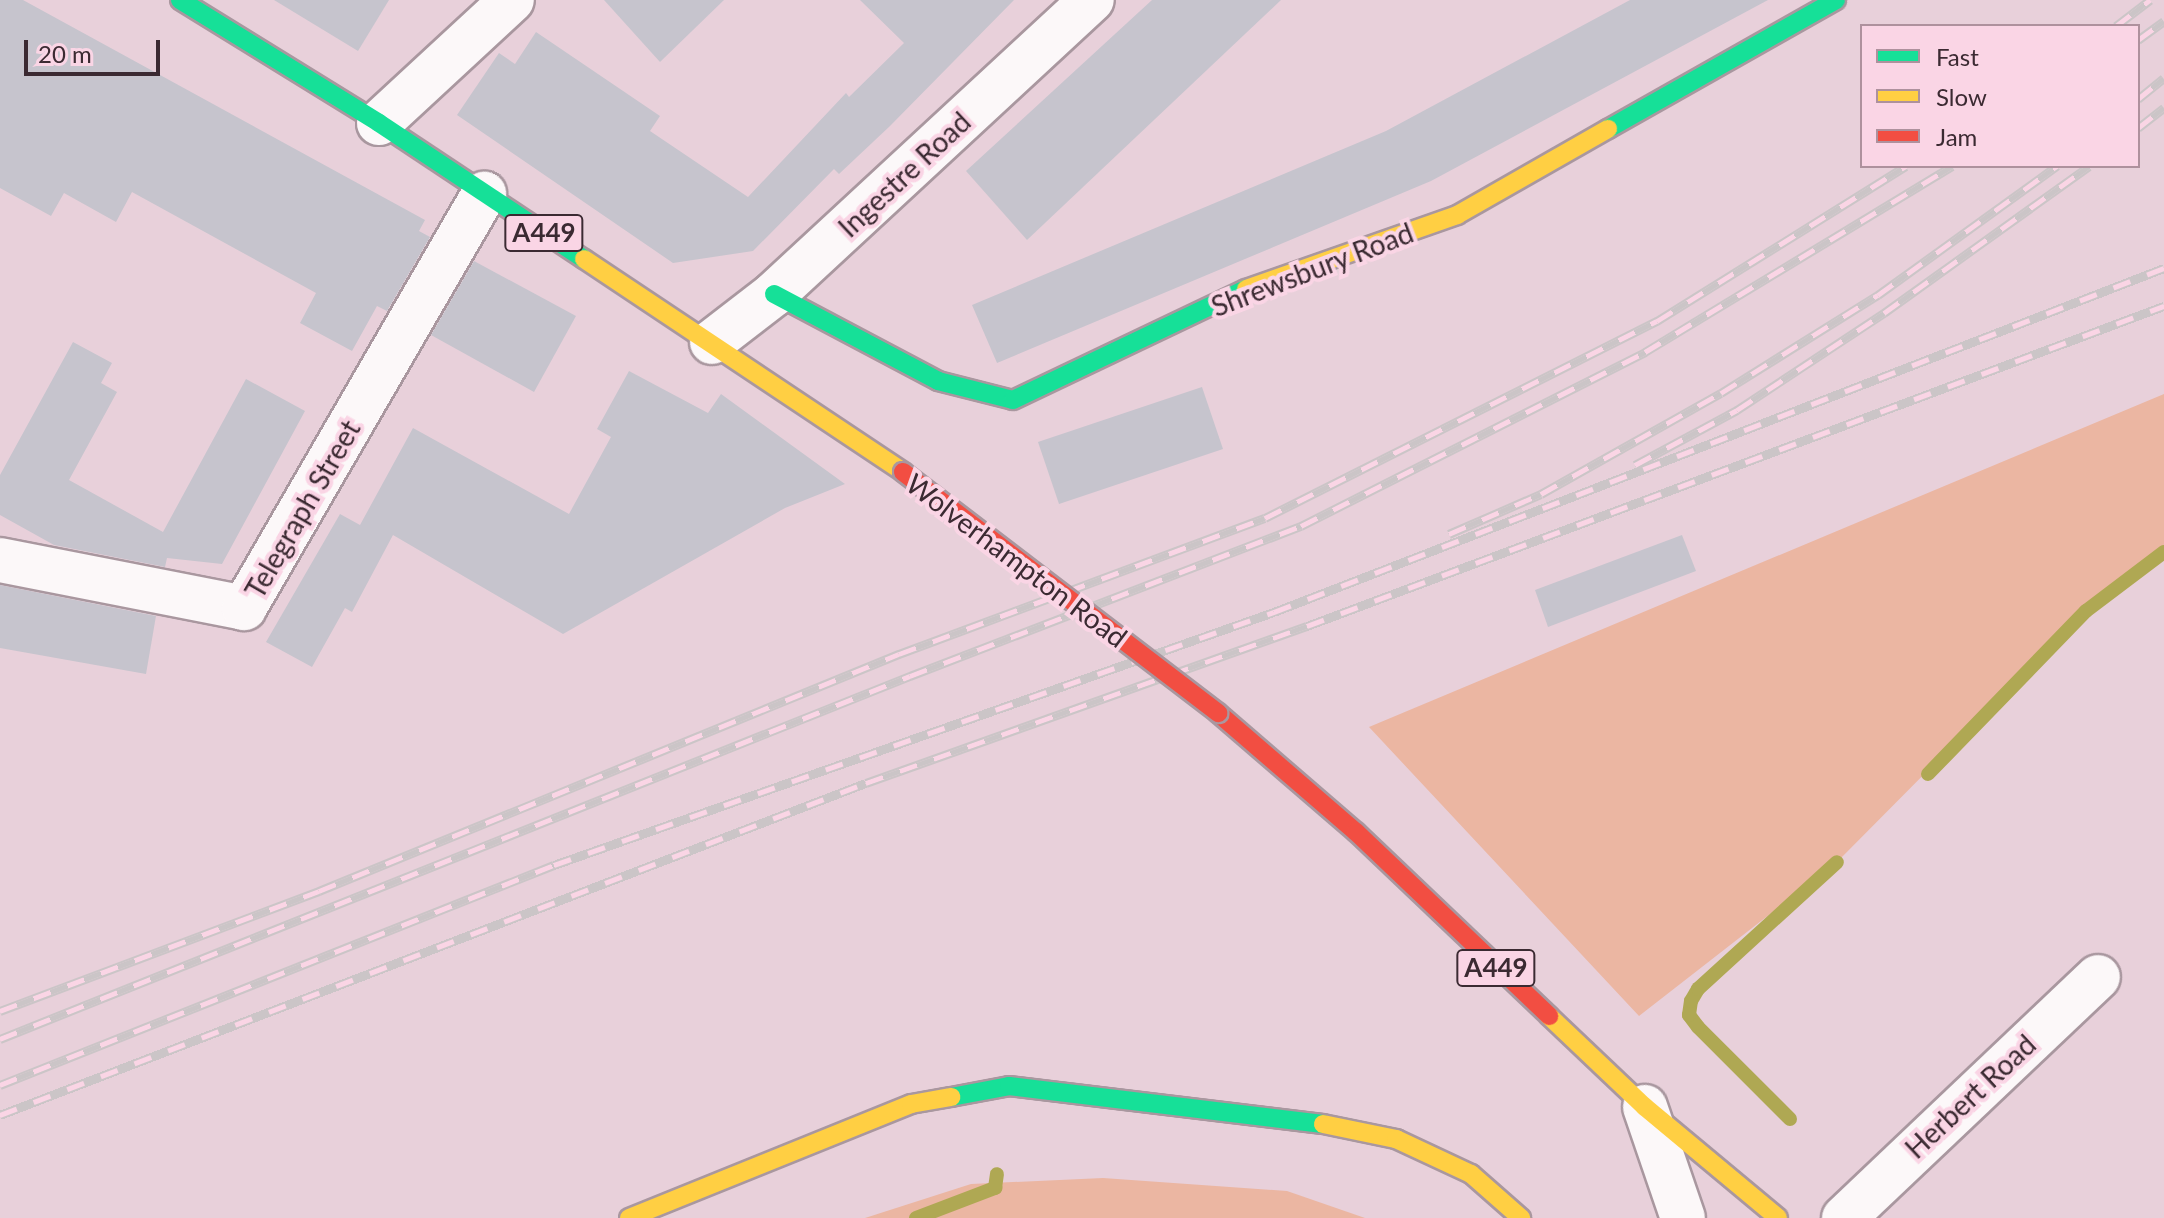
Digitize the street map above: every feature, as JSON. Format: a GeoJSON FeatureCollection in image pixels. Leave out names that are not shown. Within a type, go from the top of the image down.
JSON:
{"type":"FeatureCollection","features":[{"type":"Feature","properties":{"kind":"main road","name":"Wolverhampton Road"},"geometry":{"type":"LineString","coordinates":[[180,0],[379,123],[903,472],[1218,713],[1356,832],[1645,1107],[1778,1218]]}},
{"type":"Feature","properties":{"kind":"main road","name":"Shrewsbury Road"},"geometry":{"type":"LineString","coordinates":[[774,294],[938,381],[1013,400],[1255,285],[1457,215],[1836,0]]}},
{"type":"Feature","properties":{"kind":"main road"},"geometry":{"type":"LineString","coordinates":[[629,1218],[911,1104],[1009,1086],[1306,1120],[1396,1139],[1471,1174],[1521,1218]]}},
{"type":"Feature","properties":{"kind":"street"},"geometry":{"type":"LineString","coordinates":[[379,123],[512,0]]}},
{"type":"Feature","properties":{"kind":"street","name":"Ingestre Road"},"geometry":{"type":"LineString","coordinates":[[712,342],[774,294],[1092,0]]}},
{"type":"Feature","properties":{"kind":"street","name":"Telegraph Street"},"geometry":{"type":"LineString","coordinates":[[0,560],[244,608],[484,194]]}},
{"type":"Feature","properties":{"kind":"street","name":"Herbert Road"},"geometry":{"type":"LineString","coordinates":[[1844,1218],[2098,977]]}},
{"type":"Feature","properties":{"kind":"street"},"geometry":{"type":"LineString","coordinates":[[1645,1107],[1683,1218]]}},
{"type":"Feature","properties":{"kind":"shaded area"},"geometry":{"type":"Polygon","coordinates":[[[2164,394],[2164,552],[2086,611],[1837,862],[1639,1016],[1369,727],[2164,394]]]}},
{"type":"Feature","properties":{"kind":"shaded area"},"geometry":{"type":"Polygon","coordinates":[[[1103,1178],[1287,1191],[1365,1218],[865,1218],[971,1184],[1103,1178]]]}},
{"type":"Feature","properties":{"kind":"building"},"geometry":{"type":"Polygon","coordinates":[[[0,0],[23,0],[425,220],[419,231],[430,237],[387,311],[377,306],[352,351],[300,323],[316,293],[132,192],[116,222],[64,193],[51,216],[0,188],[0,0]]]}},
{"type":"Feature","properties":{"kind":"building"},"geometry":{"type":"Polygon","coordinates":[[[274,0],[389,0],[358,51],[274,0]]]}},
{"type":"Feature","properties":{"kind":"building"},"geometry":{"type":"Polygon","coordinates":[[[604,0],[724,0],[660,62],[604,0]]]}},
{"type":"Feature","properties":{"kind":"building"},"geometry":{"type":"Polygon","coordinates":[[[860,0],[1014,0],[890,126],[839,174],[834,169],[753,251],[673,263],[457,115],[499,53],[515,64],[536,32],[660,116],[650,131],[748,197],[846,93],[849,97],[904,43],[860,0]]]}},
{"type":"Feature","properties":{"kind":"building"},"geometry":{"type":"Polygon","coordinates":[[[1152,0],[1281,0],[1027,240],[966,171],[1152,0]]]}},
{"type":"Feature","properties":{"kind":"building"},"geometry":{"type":"Polygon","coordinates":[[[1630,0],[1768,0],[1431,181],[997,363],[972,305],[1386,131],[1630,0]]]}},
{"type":"Feature","properties":{"kind":"building"},"geometry":{"type":"Polygon","coordinates":[[[474,261],[576,316],[534,392],[431,335],[474,261]]]}},
{"type":"Feature","properties":{"kind":"building"},"geometry":{"type":"Polygon","coordinates":[[[73,342],[112,363],[101,383],[117,392],[69,480],[163,532],[246,379],[305,411],[222,564],[167,558],[165,567],[54,545],[0,515],[0,475],[73,342]]]}},
{"type":"Feature","properties":{"kind":"building"},"geometry":{"type":"Polygon","coordinates":[[[629,371],[708,413],[721,394],[845,484],[785,508],[563,634],[393,535],[352,612],[345,608],[312,667],[266,642],[340,514],[360,525],[413,428],[569,514],[611,437],[597,429],[629,371]]]}},
{"type":"Feature","properties":{"kind":"building"},"geometry":{"type":"Polygon","coordinates":[[[1202,387],[1223,449],[1059,504],[1038,442],[1202,387]]]}},
{"type":"Feature","properties":{"kind":"building"},"geometry":{"type":"Polygon","coordinates":[[[1682,535],[1696,571],[1548,627],[1535,590],[1682,535]]]}},
{"type":"Feature","properties":{"kind":"building"},"geometry":{"type":"Polygon","coordinates":[[[0,585],[156,616],[146,674],[0,648],[0,585]]]}},
{"type":"Feature","properties":{"kind":"waterway"},"geometry":{"type":"LineString","coordinates":[[1928,774],[2086,611],[2164,552]]}},
{"type":"Feature","properties":{"kind":"waterway"},"geometry":{"type":"LineString","coordinates":[[1790,1119],[1698,1027],[1689,1015],[1691,1001],[1698,989],[1837,862]]}},
{"type":"Feature","properties":{"kind":"waterway"},"geometry":{"type":"LineString","coordinates":[[916,1218],[995,1188],[997,1174]]}},
{"type":"Feature","properties":{"kind":"railway"},"geometry":{"type":"LineString","coordinates":[[2119,24],[2150,0]]}},
{"type":"Feature","properties":{"kind":"railway"},"geometry":{"type":"LineString","coordinates":[[2140,39],[2164,21]]}},
{"type":"Feature","properties":{"kind":"railway"},"geometry":{"type":"LineString","coordinates":[[2140,97],[2164,78]]}},
{"type":"Feature","properties":{"kind":"railway"},"geometry":{"type":"LineString","coordinates":[[2140,126],[2164,108]]}},
{"type":"Feature","properties":{"kind":"railway"},"geometry":{"type":"LineString","coordinates":[[0,1011],[319,891],[899,654],[1265,518],[1657,321],[1903,168]]}},
{"type":"Feature","properties":{"kind":"railway"},"geometry":{"type":"LineString","coordinates":[[0,1039],[910,676],[1301,526],[1645,352],[1949,168]]}},
{"type":"Feature","properties":{"kind":"railway"},"geometry":{"type":"LineString","coordinates":[[1449,534],[1541,494],[1721,393],[1878,295],[2054,168]]}},
{"type":"Feature","properties":{"kind":"railway"},"geometry":{"type":"LineString","coordinates":[[1635,465],[1737,410],[1884,313],[2086,168]]}},
{"type":"Feature","properties":{"kind":"railway"},"geometry":{"type":"LineString","coordinates":[[0,1085],[554,865],[1274,612],[2164,268]]}},
{"type":"Feature","properties":{"kind":"railway"},"geometry":{"type":"LineString","coordinates":[[0,1115],[866,783],[1307,626],[2164,306]]}},
{"type":"Feature","properties":{"kind":"traffic: fast"},"geometry":{"type":"LineString","coordinates":[[180,0],[379,123],[584,259]]}},
{"type":"Feature","properties":{"kind":"traffic: fast"},"geometry":{"type":"LineString","coordinates":[[1608,129],[1836,0]]}},
{"type":"Feature","properties":{"kind":"traffic: fast"},"geometry":{"type":"LineString","coordinates":[[774,294],[938,381],[1013,400],[1246,289]]}},
{"type":"Feature","properties":{"kind":"traffic: fast"},"geometry":{"type":"LineString","coordinates":[[951,1097],[1009,1086],[1323,1124]]}},
{"type":"Feature","properties":{"kind":"traffic: slow"},"geometry":{"type":"LineString","coordinates":[[1246,289],[1457,215],[1608,129]]}},
{"type":"Feature","properties":{"kind":"traffic: slow"},"geometry":{"type":"LineString","coordinates":[[584,259],[903,472]]}},
{"type":"Feature","properties":{"kind":"traffic: slow"},"geometry":{"type":"LineString","coordinates":[[1549,1016],[1645,1107],[1778,1218]]}},
{"type":"Feature","properties":{"kind":"traffic: slow"},"geometry":{"type":"LineString","coordinates":[[629,1218],[911,1104],[951,1097]]}},
{"type":"Feature","properties":{"kind":"traffic: slow"},"geometry":{"type":"LineString","coordinates":[[1323,1124],[1396,1139],[1471,1174],[1521,1218]]}},
{"type":"Feature","properties":{"kind":"traffic: jam"},"geometry":{"type":"LineString","coordinates":[[903,472],[1218,713]]}},
{"type":"Feature","properties":{"kind":"traffic: jam"},"geometry":{"type":"LineString","coordinates":[[1218,713],[1356,832],[1549,1016]]}}]}
